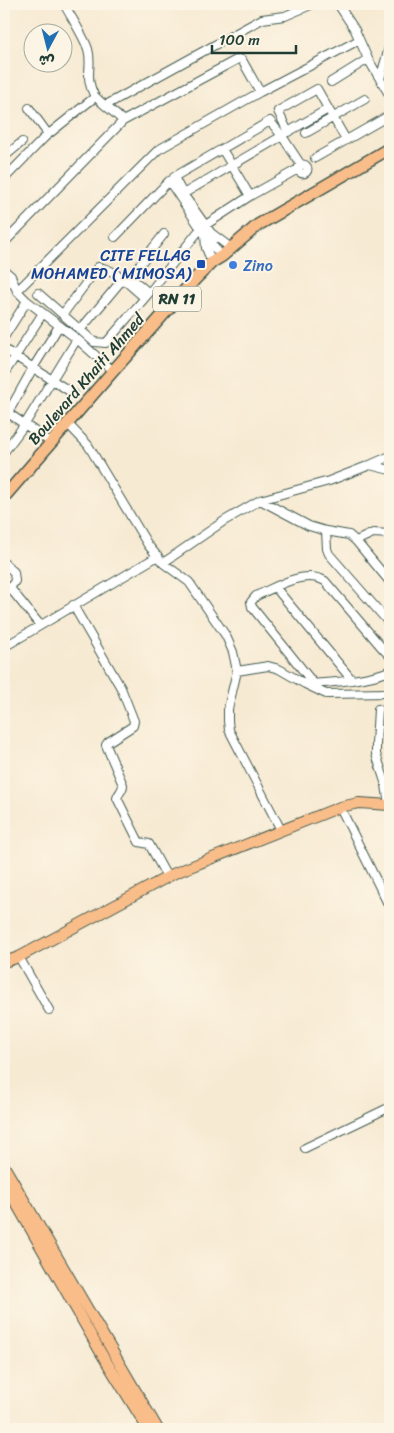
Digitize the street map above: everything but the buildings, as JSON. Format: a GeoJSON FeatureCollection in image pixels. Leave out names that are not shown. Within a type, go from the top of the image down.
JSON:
{"type":"FeatureCollection","features":[{"type":"Feature","properties":{"kind":"highway","name":"Boulevard Khaiti Ahmed"},"geometry":{"type":"LineString","coordinates":[[4,497],[195,279],[217,259],[258,225],[390,148]]}},
{"type":"Feature","properties":{"kind":"main road"},"geometry":{"type":"LineString","coordinates":[[4,962],[19,957],[167,877],[281,830],[340,808],[360,803],[390,805]]}},
{"type":"Feature","properties":{"kind":"main road"},"geometry":{"type":"LineString","coordinates":[[4,1166],[158,1429]]}},
{"type":"Feature","properties":{"kind":"main road"},"geometry":{"type":"LineString","coordinates":[[4,1182],[29,1234],[148,1429]]}},
{"type":"Feature","properties":{"kind":"street"},"geometry":{"type":"LineString","coordinates":[[64,4],[88,48],[90,60],[88,75],[95,97],[106,104],[124,121]]}},
{"type":"Feature","properties":{"kind":"street"},"geometry":{"type":"LineString","coordinates":[[106,104],[262,19],[285,16],[313,4]]}},
{"type":"Feature","properties":{"kind":"street"},"geometry":{"type":"LineString","coordinates":[[338,4],[355,30],[368,59],[390,96]]}},
{"type":"Feature","properties":{"kind":"street"},"geometry":{"type":"LineString","coordinates":[[17,291],[158,150],[260,92],[359,40]]}},
{"type":"Feature","properties":{"kind":"street"},"geometry":{"type":"LineString","coordinates":[[380,79],[390,44]]}},
{"type":"Feature","properties":{"kind":"street"},"geometry":{"type":"LineString","coordinates":[[4,243],[124,121],[238,59],[242,60],[260,92]]}},
{"type":"Feature","properties":{"kind":"street"},"geometry":{"type":"LineString","coordinates":[[331,82],[368,59]]}},
{"type":"Feature","properties":{"kind":"street"},"geometry":{"type":"LineString","coordinates":[[328,109],[288,132],[278,112],[317,89],[346,140]]}},
{"type":"Feature","properties":{"kind":"street"},"geometry":{"type":"LineString","coordinates":[[4,179],[48,134],[95,97]]}},
{"type":"Feature","properties":{"kind":"street"},"geometry":{"type":"LineString","coordinates":[[306,133],[365,99]]}},
{"type":"Feature","properties":{"kind":"street"},"geometry":{"type":"LineString","coordinates":[[29,108],[48,134]]}},
{"type":"Feature","properties":{"kind":"street"},"geometry":{"type":"LineString","coordinates":[[315,158],[390,115]]}},
{"type":"Feature","properties":{"kind":"street"},"geometry":{"type":"LineString","coordinates":[[38,293],[94,342],[106,343],[146,295],[205,230],[250,196],[299,167],[282,136],[270,120],[174,178],[205,230],[217,259]]}},
{"type":"Feature","properties":{"kind":"street"},"geometry":{"type":"LineString","coordinates":[[184,194],[282,136]]}},
{"type":"Feature","properties":{"kind":"street"},"geometry":{"type":"LineString","coordinates":[[4,157],[22,142]]}},
{"type":"Feature","properties":{"kind":"street"},"geometry":{"type":"LineString","coordinates":[[222,149],[250,196]]}},
{"type":"Feature","properties":{"kind":"street"},"geometry":{"type":"LineString","coordinates":[[115,237],[169,181],[205,230],[231,248]]}},
{"type":"Feature","properties":{"kind":"street"},"geometry":{"type":"LineString","coordinates":[[205,230],[206,248],[217,259]]}},
{"type":"Feature","properties":{"kind":"street"},"geometry":{"type":"LineString","coordinates":[[81,329],[164,234]]}},
{"type":"Feature","properties":{"kind":"street"},"geometry":{"type":"LineString","coordinates":[[62,314],[98,266],[126,278],[146,295]]}},
{"type":"Feature","properties":{"kind":"street"},"geometry":{"type":"LineString","coordinates":[[4,270],[11,276],[17,291],[27,301],[77,339],[113,371]]}},
{"type":"Feature","properties":{"kind":"street"},"geometry":{"type":"LineString","coordinates":[[4,290],[11,276]]}},
{"type":"Feature","properties":{"kind":"street"},"geometry":{"type":"LineString","coordinates":[[4,337],[27,301]]}},
{"type":"Feature","properties":{"kind":"street"},"geometry":{"type":"LineString","coordinates":[[4,374],[43,313]]}},
{"type":"Feature","properties":{"kind":"street"},"geometry":{"type":"LineString","coordinates":[[52,443],[25,424],[6,416],[59,326]]}},
{"type":"Feature","properties":{"kind":"street"},"geometry":{"type":"LineString","coordinates":[[4,452],[25,424],[77,339]]}},
{"type":"Feature","properties":{"kind":"street"},"geometry":{"type":"LineString","coordinates":[[4,349],[74,394]]}},
{"type":"Feature","properties":{"kind":"street"},"geometry":{"type":"LineString","coordinates":[[68,424],[88,444],[148,546],[160,560],[189,582],[226,636],[233,652],[237,672],[228,709],[229,730],[281,830]]}},
{"type":"Feature","properties":{"kind":"street"},"geometry":{"type":"LineString","coordinates":[[4,646],[73,605],[160,560],[260,500],[315,486],[390,456]]}},
{"type":"Feature","properties":{"kind":"street"},"geometry":{"type":"LineString","coordinates":[[370,465],[390,470]]}},
{"type":"Feature","properties":{"kind":"street"},"geometry":{"type":"LineString","coordinates":[[260,500],[309,526],[349,535],[390,582]]}},
{"type":"Feature","properties":{"kind":"street"},"geometry":{"type":"LineString","coordinates":[[326,531],[329,554],[390,624]]}},
{"type":"Feature","properties":{"kind":"street"},"geometry":{"type":"LineString","coordinates":[[356,541],[373,533],[390,534]]}},
{"type":"Feature","properties":{"kind":"street"},"geometry":{"type":"LineString","coordinates":[[4,563],[14,572],[15,581],[7,590],[40,625]]}},
{"type":"Feature","properties":{"kind":"street"},"geometry":{"type":"LineString","coordinates":[[314,684],[252,606],[253,598],[302,577],[319,578],[326,581],[390,656]]}},
{"type":"Feature","properties":{"kind":"street"},"geometry":{"type":"LineString","coordinates":[[275,587],[352,680]]}},
{"type":"Feature","properties":{"kind":"street"},"geometry":{"type":"LineString","coordinates":[[73,605],[121,688],[134,721],[133,726],[106,745],[123,785],[122,792],[117,798],[139,842],[149,844],[167,877]]}},
{"type":"Feature","properties":{"kind":"street"},"geometry":{"type":"LineString","coordinates":[[237,672],[268,666],[278,669],[326,694],[390,693]]}},
{"type":"Feature","properties":{"kind":"street"},"geometry":{"type":"LineString","coordinates":[[305,684],[352,680],[390,671]]}},
{"type":"Feature","properties":{"kind":"street"},"geometry":{"type":"LineString","coordinates":[[378,709],[376,754],[390,805]]}},
{"type":"Feature","properties":{"kind":"street"},"geometry":{"type":"LineString","coordinates":[[340,808],[390,908]]}},
{"type":"Feature","properties":{"kind":"street"},"geometry":{"type":"LineString","coordinates":[[19,957],[49,1010]]}},
{"type":"Feature","properties":{"kind":"street"},"geometry":{"type":"LineString","coordinates":[[305,1148],[386,1109]]}},
{"type":"Feature","properties":{"kind":"place","name":"CITE FELLAG MOHAMED ( MIMOSA)"},"geometry":{"type":"Point","coordinates":[201,264]}},
{"type":"Feature","properties":{"kind":"place","name":"Zino"},"geometry":{"type":"Point","coordinates":[233,265]}}]}
